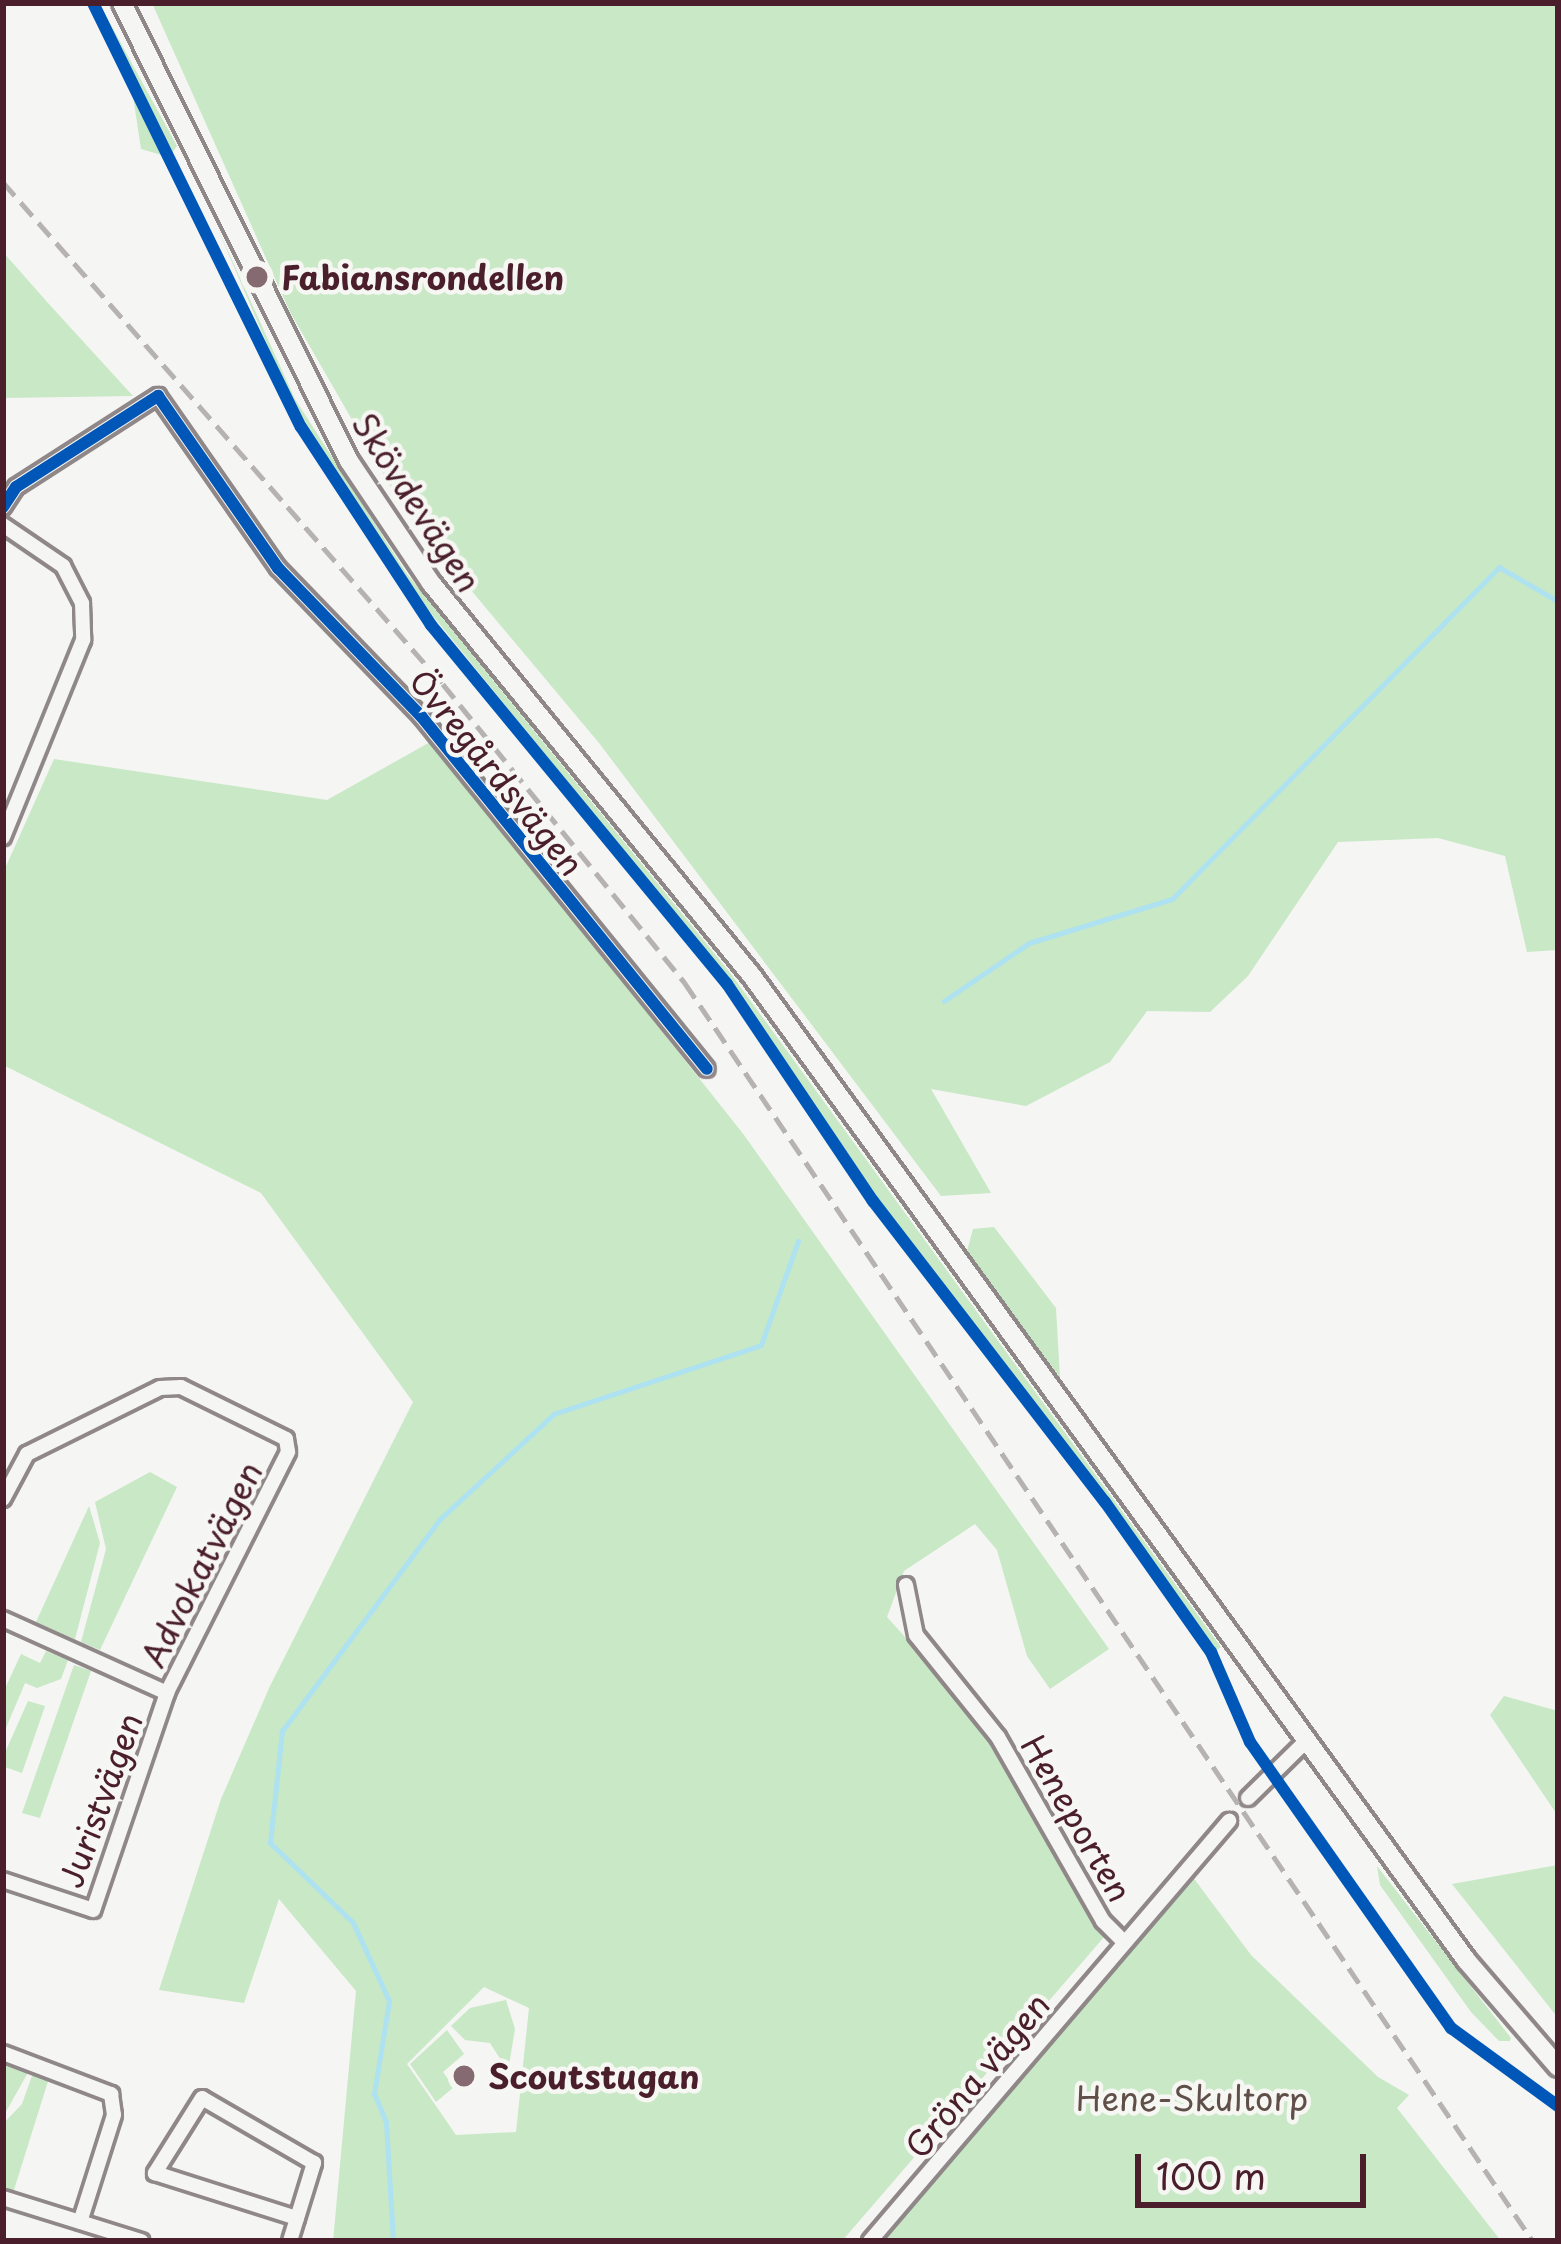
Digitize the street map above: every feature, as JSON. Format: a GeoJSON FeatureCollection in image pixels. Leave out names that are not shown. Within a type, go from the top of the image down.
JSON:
{"type":"FeatureCollection","features":[{"type":"Feature","properties":{"kind":"main road","name":"Skövdevägen"},"geometry":{"type":"LineString","coordinates":[[122,3],[349,461],[477,646],[752,976],[1466,1960],[1558,2067]]}},
{"type":"Feature","properties":{"kind":"street","name":"Övregårdsvägen"},"geometry":{"type":"LineString","coordinates":[[3,507],[16,487],[158,396],[278,568],[421,716],[707,1070]]}},
{"type":"Feature","properties":{"kind":"street"},"geometry":{"type":"LineString","coordinates":[[3,526],[62,566],[82,603],[83,640],[3,837]]}},
{"type":"Feature","properties":{"kind":"street","name":"Advokatvägen"},"geometry":{"type":"LineString","coordinates":[[3,1499],[27,1454],[160,1388],[182,1388],[286,1439],[288,1452],[167,1693]]}},
{"type":"Feature","properties":{"kind":"street","name":"Heneporten"},"geometry":{"type":"LineString","coordinates":[[906,1586],[916,1635],[998,1737],[1103,1921],[1124,1942],[1228,1821]]}},
{"type":"Feature","properties":{"kind":"street"},"geometry":{"type":"LineString","coordinates":[[3,1619],[167,1693]]}},
{"type":"Feature","properties":{"kind":"street","name":"Juristvägen"},"geometry":{"type":"LineString","coordinates":[[3,1880],[93,1910],[167,1693]]}},
{"type":"Feature","properties":{"kind":"street"},"geometry":{"type":"LineString","coordinates":[[1248,1798],[1307,1740]]}},
{"type":"Feature","properties":{"kind":"street","name":"Gröna vägen"},"geometry":{"type":"LineString","coordinates":[[869,2241],[1124,1942]]}},
{"type":"Feature","properties":{"kind":"street"},"geometry":{"type":"LineString","coordinates":[[3,2053],[111,2094],[114,2115],[80,2222]]}},
{"type":"Feature","properties":{"kind":"street"},"geometry":{"type":"LineString","coordinates":[[290,2241],[314,2164],[202,2098],[155,2173],[297,2218]]}},
{"type":"Feature","properties":{"kind":"street"},"geometry":{"type":"LineString","coordinates":[[3,2198],[141,2241]]}},
{"type":"Feature","properties":{"kind":"green space"},"geometry":{"type":"Polygon","coordinates":[[[99,3],[177,146],[172,153],[133,77],[99,3]]]}},
{"type":"Feature","properties":{"kind":"green space"},"geometry":{"type":"Polygon","coordinates":[[[152,3],[1558,3],[1558,950],[1527,952],[1505,856],[1438,838],[1338,842],[1248,976],[1210,1012],[1147,1011],[1110,1062],[1026,1106],[931,1089],[991,1193],[941,1196],[599,743],[404,510],[290,312],[152,3]]]}},
{"type":"Feature","properties":{"kind":"green space"},"geometry":{"type":"Polygon","coordinates":[[[134,95],[165,156],[141,149],[134,95]]]}},
{"type":"Feature","properties":{"kind":"green space"},"geometry":{"type":"Polygon","coordinates":[[[217,227],[295,399],[407,574],[731,974],[1221,1647],[1215,1651],[879,1203],[732,985],[404,580],[294,407],[217,227]]]}},
{"type":"Feature","properties":{"kind":"green space"},"geometry":{"type":"Polygon","coordinates":[[[3,252],[48,303],[133,396],[3,398],[3,252]]]}},
{"type":"Feature","properties":{"kind":"green space"},"geometry":{"type":"Polygon","coordinates":[[[432,741],[744,1135],[1109,1649],[1050,1689],[1027,1656],[997,1550],[975,1524],[904,1571],[887,1617],[970,1709],[1104,1937],[842,2241],[333,2241],[356,1991],[279,1899],[244,2003],[159,1990],[221,1799],[270,1686],[413,1402],[261,1193],[3,1065],[3,873],[54,759],[327,800],[432,741]],[[484,1987],[407,2064],[456,2135],[516,2132],[529,2008],[484,1987]]]}},
{"type":"Feature","properties":{"kind":"green space"},"geometry":{"type":"Polygon","coordinates":[[[994,1227],[1056,1308],[1060,1378],[967,1251],[973,1229],[994,1227]]]}},
{"type":"Feature","properties":{"kind":"green space"},"geometry":{"type":"Polygon","coordinates":[[[150,1472],[177,1487],[100,1650],[81,1642],[106,1549],[95,1502],[150,1472]]]}},
{"type":"Feature","properties":{"kind":"green space"},"geometry":{"type":"Polygon","coordinates":[[[89,1506],[100,1543],[75,1639],[36,1622],[89,1506]]]}},
{"type":"Feature","properties":{"kind":"green space"},"geometry":{"type":"Polygon","coordinates":[[[46,1651],[68,1660],[61,1679],[37,1688],[25,1683],[3,1735],[3,1693],[21,1654],[40,1663],[46,1651]]]}},
{"type":"Feature","properties":{"kind":"green space"},"geometry":{"type":"Polygon","coordinates":[[[74,1665],[91,1671],[40,1818],[22,1813],[74,1665]]]}},
{"type":"Feature","properties":{"kind":"green space"},"geometry":{"type":"Polygon","coordinates":[[[1504,1696],[1558,1711],[1558,1816],[1490,1715],[1504,1696]]]}},
{"type":"Feature","properties":{"kind":"green space"},"geometry":{"type":"Polygon","coordinates":[[[28,1701],[45,1706],[22,1773],[5,1767],[3,1757],[28,1701]]]}},
{"type":"Feature","properties":{"kind":"green space"},"geometry":{"type":"Polygon","coordinates":[[[1558,1865],[1558,2018],[1452,1884],[1558,1865]]]}},
{"type":"Feature","properties":{"kind":"green space"},"geometry":{"type":"Polygon","coordinates":[[[1377,1866],[1510,2041],[1499,2041],[1471,2012],[1380,1885],[1377,1866]]]}},
{"type":"Feature","properties":{"kind":"green space","name":"Hene-Skultorp"},"geometry":{"type":"Polygon","coordinates":[[[1192,1876],[1251,1955],[1378,2077],[1409,2095],[1397,2108],[1501,2241],[881,2241],[1192,1876]]]}},
{"type":"Feature","properties":{"kind":"green space"},"geometry":{"type":"Polygon","coordinates":[[[506,2000],[515,2029],[508,2071],[490,2043],[465,2040],[451,2026],[470,2008],[506,2000]]]}},
{"type":"Feature","properties":{"kind":"green space"},"geometry":{"type":"Polygon","coordinates":[[[447,2030],[464,2054],[443,2072],[454,2087],[436,2102],[410,2064],[447,2030]]]}},
{"type":"Feature","properties":{"kind":"green space"},"geometry":{"type":"Polygon","coordinates":[[[3,2060],[30,2069],[3,2117],[3,2060]]]}},
{"type":"Feature","properties":{"kind":"green space"},"geometry":{"type":"Polygon","coordinates":[[[34,2070],[50,2075],[13,2193],[3,2190],[3,2124],[22,2104],[34,2070]]]}},
{"type":"Feature","properties":{"kind":"waterway"},"geometry":{"type":"LineString","coordinates":[[944,1001],[1029,943],[1172,899],[1499,567],[1558,601]]}},
{"type":"Feature","properties":{"kind":"waterway"},"geometry":{"type":"LineString","coordinates":[[393,2241],[386,2122],[374,2094],[389,2001],[353,1923],[270,1843],[282,1731],[439,1520],[554,1414],[761,1345],[798,1241]]}},
{"type":"Feature","properties":{"kind":"railway"},"geometry":{"type":"LineString","coordinates":[[3,182],[443,684],[685,983],[1533,2241]]}},
{"type":"Feature","properties":{"kind":"cycle path"},"geometry":{"type":"LineString","coordinates":[[93,3],[301,427],[431,625],[727,984],[873,1201],[1105,1502],[1211,1652],[1250,1742],[1451,2028],[1558,2106]]}},
{"type":"Feature","properties":{"kind":"cycle path"},"geometry":{"type":"LineString","coordinates":[[3,507],[16,487],[158,396],[278,568],[421,716],[707,1069]]}},
{"type":"Feature","properties":{"kind":"place","name":"Fabiansrondellen"},"geometry":{"type":"Point","coordinates":[257,277]}},
{"type":"Feature","properties":{"kind":"place","name":"Scoutstugan"},"geometry":{"type":"Point","coordinates":[464,2076]}}]}
